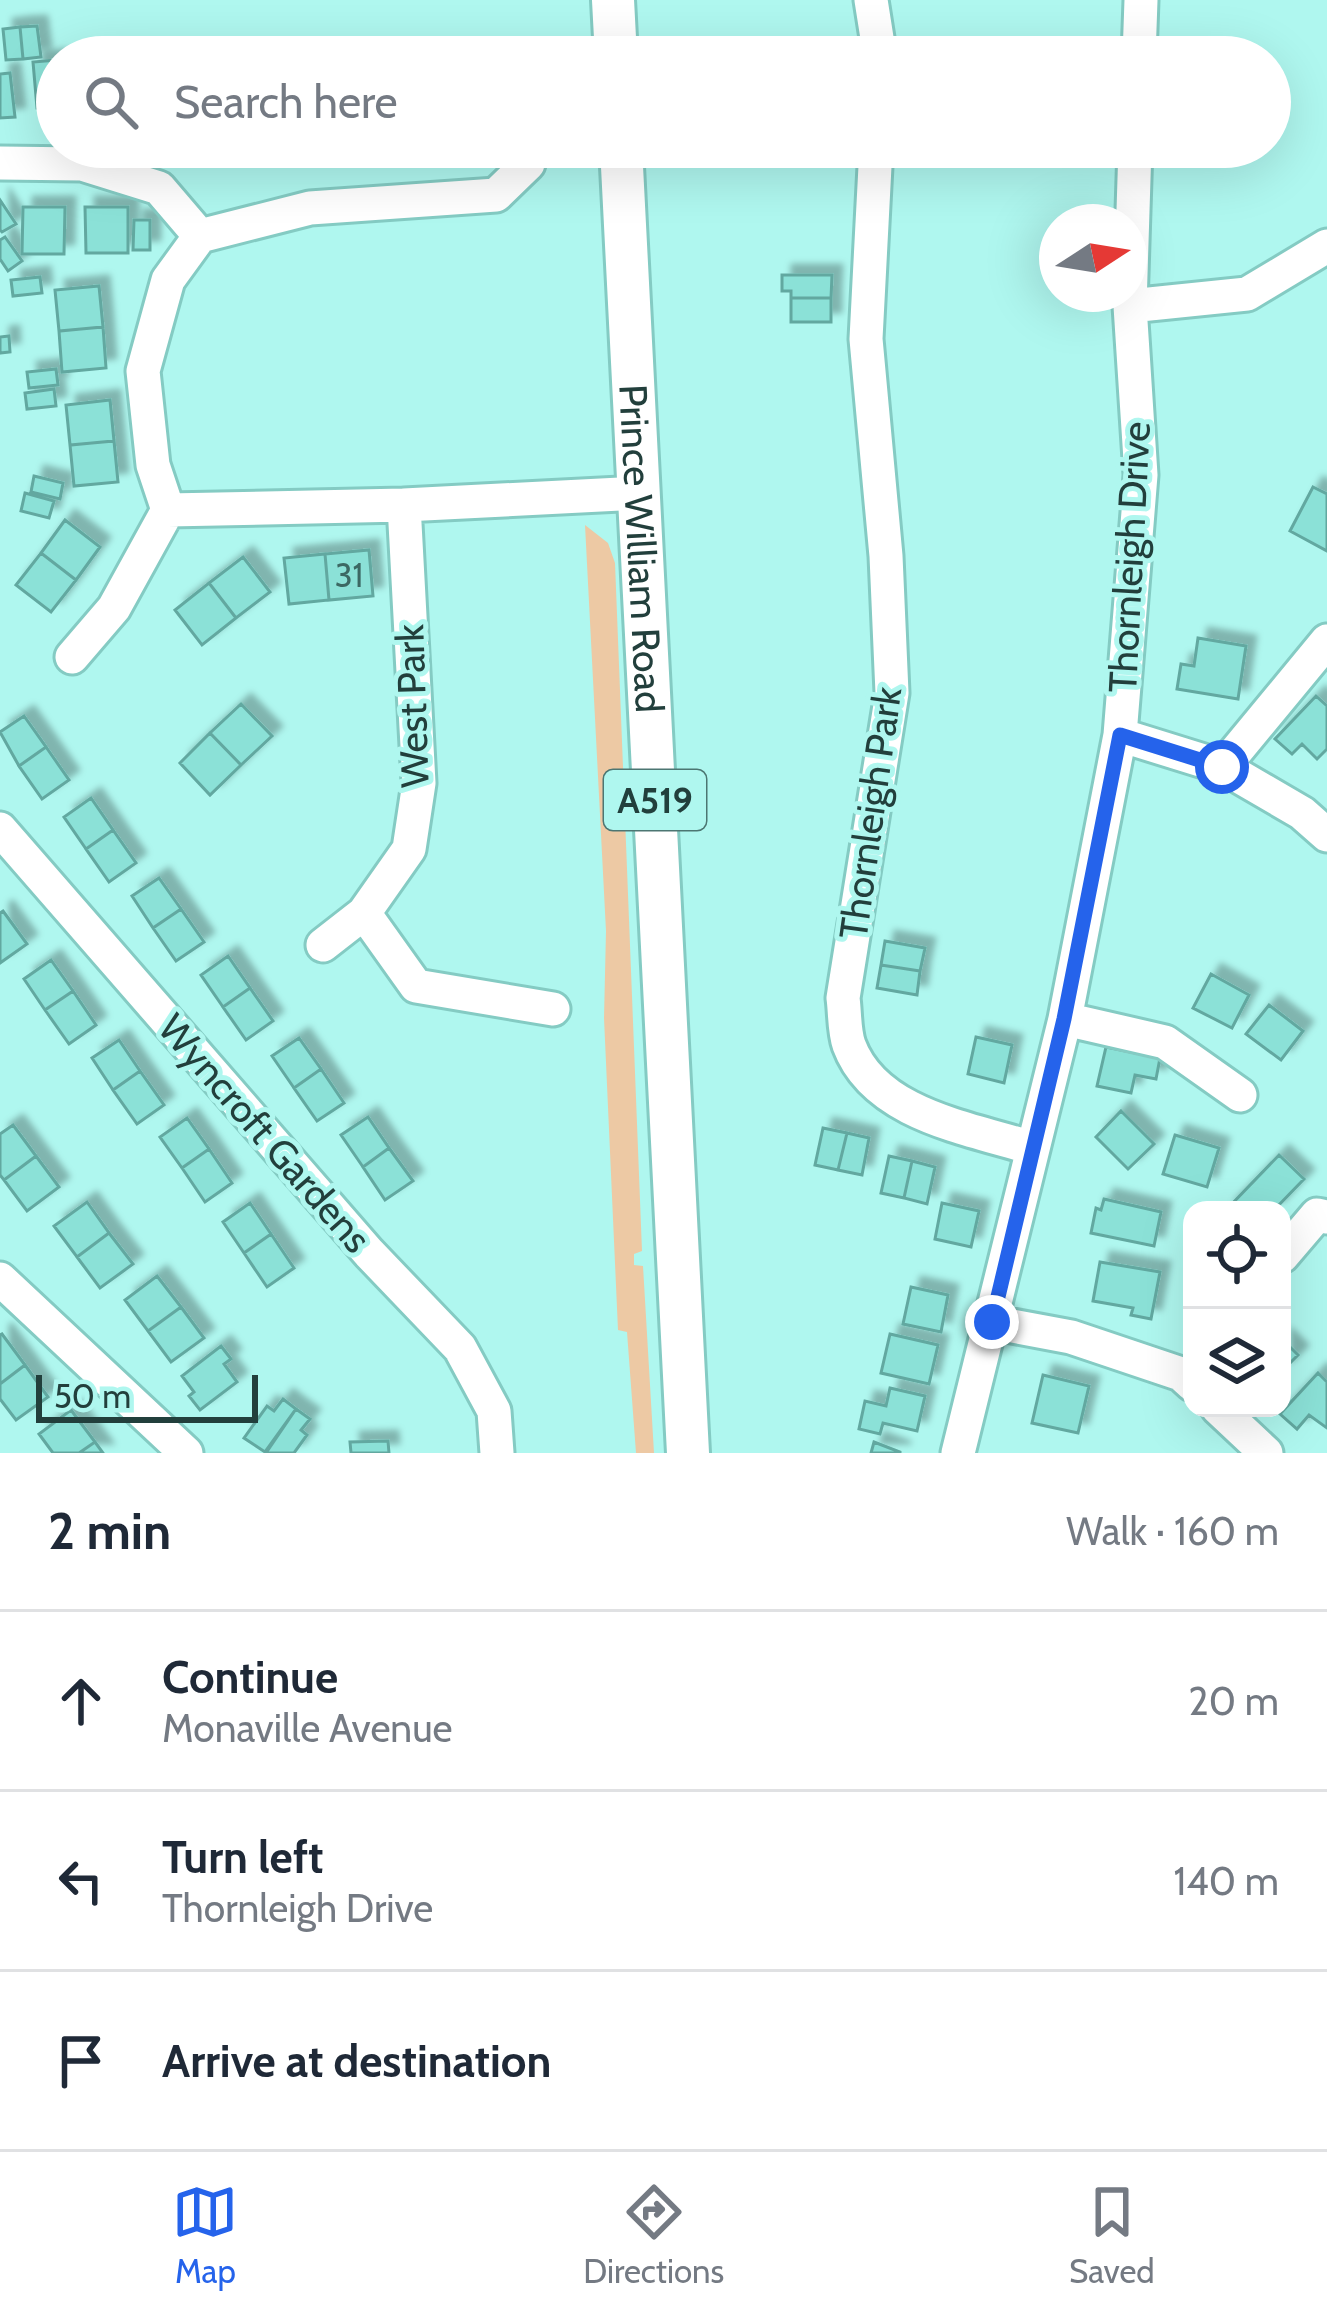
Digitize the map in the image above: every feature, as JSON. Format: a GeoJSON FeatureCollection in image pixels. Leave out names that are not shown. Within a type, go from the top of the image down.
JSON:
{"type":"FeatureCollection","features":[{"type":"Feature","properties":{"kind":"main road"},"geometry":{"type":"LineString","coordinates":[[613,0],[615,36]]}},
{"type":"Feature","properties":{"kind":"main road","name":"Prince William Road"},"geometry":{"type":"LineString","coordinates":[[622,168],[688,1453]]}},
{"type":"Feature","properties":{"kind":"street"},"geometry":{"type":"LineString","coordinates":[[871,0],[877,36]]}},
{"type":"Feature","properties":{"kind":"street"},"geometry":{"type":"LineString","coordinates":[[1140,36],[1142,0]]}},
{"type":"Feature","properties":{"kind":"street"},"geometry":{"type":"LineString","coordinates":[[0,163],[36,163]]}},
{"type":"Feature","properties":{"kind":"street"},"geometry":{"type":"LineString","coordinates":[[95,168],[159,188],[200,236]]}},
{"type":"Feature","properties":{"kind":"street"},"geometry":{"type":"LineString","coordinates":[[72,657],[114,608],[168,510],[153,465],[143,370],[168,280],[200,236],[310,208],[496,195],[524,168]]}},
{"type":"Feature","properties":{"kind":"street","name":"Thornleigh Park"},"geometry":{"type":"LineString","coordinates":[[875,168],[866,339],[886,556],[892,694],[843,998],[849,1046],[878,1086],[908,1108],[1032,1148]]}},
{"type":"Feature","properties":{"kind":"street","name":"Thornleigh Drive"},"geometry":{"type":"LineString","coordinates":[[1133,204],[1134,168]]}},
{"type":"Feature","properties":{"kind":"street"},"geometry":{"type":"LineString","coordinates":[[1147,304],[1247,294],[1327,245]]}},
{"type":"Feature","properties":{"kind":"street","name":"Thornleigh Drive"},"geometry":{"type":"LineString","coordinates":[[958,1453],[1064,1019],[1120,735],[1141,475],[1130,312]]}},
{"type":"Feature","properties":{"kind":"street"},"geometry":{"type":"LineString","coordinates":[[168,510],[640,493]]}},
{"type":"Feature","properties":{"kind":"street","name":"West Park"},"geometry":{"type":"LineString","coordinates":[[323,945],[364,913],[409,849],[419,783],[404,505]]}},
{"type":"Feature","properties":{"kind":"street"},"geometry":{"type":"LineString","coordinates":[[1222,767],[1327,641]]}},
{"type":"Feature","properties":{"kind":"street"},"geometry":{"type":"LineString","coordinates":[[1120,735],[1222,767],[1302,813],[1327,835]]}},
{"type":"Feature","properties":{"kind":"street","name":"Wyncroft Gardens"},"geometry":{"type":"LineString","coordinates":[[0,829],[369,1252],[460,1348],[494,1411],[497,1453]]}},
{"type":"Feature","properties":{"kind":"street"},"geometry":{"type":"LineString","coordinates":[[364,913],[416,986],[554,1009]]}},
{"type":"Feature","properties":{"kind":"street"},"geometry":{"type":"LineString","coordinates":[[1064,1019],[1165,1042],[1240,1095]]}},
{"type":"Feature","properties":{"kind":"street"},"geometry":{"type":"LineString","coordinates":[[1291,1245],[1317,1215],[1327,1217]]}},
{"type":"Feature","properties":{"kind":"street"},"geometry":{"type":"LineString","coordinates":[[0,1279],[186,1453]]}},
{"type":"Feature","properties":{"kind":"street"},"geometry":{"type":"LineString","coordinates":[[992,1322],[1071,1336],[1183,1372]]}},
{"type":"Feature","properties":{"kind":"street"},"geometry":{"type":"LineString","coordinates":[[1228,1417],[1266,1453]]}},
{"type":"Feature","properties":{"kind":"shaded area"},"geometry":{"type":"Polygon","coordinates":[[[585,525],[608,543],[615,563],[642,1251],[634,1254],[634,1265],[643,1266],[654,1453],[636,1453],[627,1332],[618,1330],[604,1018],[606,931],[585,525]]]}},
{"type":"Feature","properties":{"kind":"building"},"geometry":{"type":"Polygon","coordinates":[[[37,26],[36,58],[23,59],[20,27],[37,26]]]}},
{"type":"Feature","properties":{"kind":"building"},"geometry":{"type":"Polygon","coordinates":[[[20,27],[23,59],[6,60],[3,29],[20,27]]]}},
{"type":"Feature","properties":{"kind":"building"},"geometry":{"type":"Polygon","coordinates":[[[10,73],[15,117],[0,118],[0,74],[10,73]]]}},
{"type":"Feature","properties":{"kind":"building"},"geometry":{"type":"Polygon","coordinates":[[[0,200],[16,224],[2,232],[0,230],[0,200]]]}},
{"type":"Feature","properties":{"kind":"building"},"geometry":{"type":"Polygon","coordinates":[[[23,207],[65,207],[64,254],[22,254],[23,207]]]}},
{"type":"Feature","properties":{"kind":"building"},"geometry":{"type":"Polygon","coordinates":[[[85,207],[128,207],[128,253],[86,253],[85,207]]]}},
{"type":"Feature","properties":{"kind":"building"},"geometry":{"type":"Polygon","coordinates":[[[134,220],[150,220],[150,250],[133,250],[134,220]]]}},
{"type":"Feature","properties":{"kind":"building"},"geometry":{"type":"Polygon","coordinates":[[[5,237],[22,261],[8,271],[0,259],[0,240],[5,237]]]}},
{"type":"Feature","properties":{"kind":"building"},"geometry":{"type":"Polygon","coordinates":[[[782,275],[832,275],[831,298],[791,298],[791,291],[782,291],[782,275]]]}},
{"type":"Feature","properties":{"kind":"building"},"geometry":{"type":"Polygon","coordinates":[[[40,277],[42,293],[13,296],[11,280],[40,277]]]}},
{"type":"Feature","properties":{"kind":"building"},"geometry":{"type":"Polygon","coordinates":[[[99,286],[103,327],[59,331],[55,290],[99,286]]]}},
{"type":"Feature","properties":{"kind":"building"},"geometry":{"type":"Polygon","coordinates":[[[791,298],[831,298],[831,322],[791,322],[791,298]]]}},
{"type":"Feature","properties":{"kind":"building"},"geometry":{"type":"Polygon","coordinates":[[[103,327],[106,368],[62,372],[59,331],[103,327]]]}},
{"type":"Feature","properties":{"kind":"building"},"geometry":{"type":"Polygon","coordinates":[[[9,336],[10,352],[0,353],[0,337],[9,336]]]}},
{"type":"Feature","properties":{"kind":"building"},"geometry":{"type":"Polygon","coordinates":[[[56,369],[58,385],[29,388],[27,372],[56,369]]]}},
{"type":"Feature","properties":{"kind":"building"},"geometry":{"type":"Polygon","coordinates":[[[54,389],[56,406],[27,409],[25,393],[54,389]]]}},
{"type":"Feature","properties":{"kind":"building"},"geometry":{"type":"Polygon","coordinates":[[[110,400],[114,441],[70,445],[66,405],[110,400]]]}},
{"type":"Feature","properties":{"kind":"building"},"geometry":{"type":"Polygon","coordinates":[[[114,441],[118,482],[74,486],[70,445],[114,441]]]}},
{"type":"Feature","properties":{"kind":"building"},"geometry":{"type":"Polygon","coordinates":[[[34,476],[63,483],[60,499],[31,492],[34,476]]]}},
{"type":"Feature","properties":{"kind":"building"},"geometry":{"type":"Polygon","coordinates":[[[1313,487],[1327,494],[1327,551],[1290,531],[1313,487]]]}},
{"type":"Feature","properties":{"kind":"building"},"geometry":{"type":"Polygon","coordinates":[[[25,493],[54,501],[49,518],[21,511],[25,493]]]}},
{"type":"Feature","properties":{"kind":"building"},"geometry":{"type":"Polygon","coordinates":[[[65,520],[100,547],[76,580],[41,553],[65,520]]]}},
{"type":"Feature","properties":{"kind":"building"},"geometry":{"type":"Polygon","coordinates":[[[369,550],[373,596],[329,600],[325,554],[369,550]]]}},
{"type":"Feature","properties":{"kind":"building"},"geometry":{"type":"Polygon","coordinates":[[[41,553],[76,580],[51,612],[16,585],[41,553]]]}},
{"type":"Feature","properties":{"kind":"building"},"geometry":{"type":"Polygon","coordinates":[[[325,554],[329,600],[289,604],[284,558],[325,554]]]}},
{"type":"Feature","properties":{"kind":"building"},"geometry":{"type":"Polygon","coordinates":[[[243,557],[270,592],[236,618],[209,583],[243,557]]]}},
{"type":"Feature","properties":{"kind":"building"},"geometry":{"type":"Polygon","coordinates":[[[209,583],[236,618],[202,645],[175,610],[209,583]]]}},
{"type":"Feature","properties":{"kind":"building"},"geometry":{"type":"Polygon","coordinates":[[[1198,638],[1246,646],[1238,699],[1177,689],[1181,664],[1194,666],[1198,638]]]}},
{"type":"Feature","properties":{"kind":"building"},"geometry":{"type":"Polygon","coordinates":[[[1316,696],[1327,706],[1327,749],[1317,759],[1302,744],[1292,754],[1275,739],[1316,696]]]}},
{"type":"Feature","properties":{"kind":"building"},"geometry":{"type":"Polygon","coordinates":[[[241,704],[272,736],[241,765],[210,733],[241,704]]]}},
{"type":"Feature","properties":{"kind":"building"},"geometry":{"type":"Polygon","coordinates":[[[24,716],[46,747],[19,766],[0,732],[24,716]]]}},
{"type":"Feature","properties":{"kind":"building"},"geometry":{"type":"Polygon","coordinates":[[[210,733],[241,765],[210,795],[180,763],[210,733]]]}},
{"type":"Feature","properties":{"kind":"building"},"geometry":{"type":"Polygon","coordinates":[[[46,747],[69,780],[42,799],[19,766],[46,747]]]}},
{"type":"Feature","properties":{"kind":"building"},"geometry":{"type":"Polygon","coordinates":[[[91,798],[113,830],[86,849],[64,817],[91,798]]]}},
{"type":"Feature","properties":{"kind":"building"},"geometry":{"type":"Polygon","coordinates":[[[113,830],[136,863],[109,882],[86,849],[113,830]]]}},
{"type":"Feature","properties":{"kind":"building"},"geometry":{"type":"Polygon","coordinates":[[[159,878],[181,909],[153,928],[132,896],[159,878]]]}},
{"type":"Feature","properties":{"kind":"building"},"geometry":{"type":"Polygon","coordinates":[[[181,909],[204,942],[176,961],[153,928],[181,909]]]}},
{"type":"Feature","properties":{"kind":"building"},"geometry":{"type":"Polygon","coordinates":[[[0,913],[27,944],[0,963],[0,913]]]}},
{"type":"Feature","properties":{"kind":"building"},"geometry":{"type":"Polygon","coordinates":[[[885,941],[925,948],[920,971],[881,965],[885,941]]]}},
{"type":"Feature","properties":{"kind":"building"},"geometry":{"type":"Polygon","coordinates":[[[228,956],[250,988],[223,1007],[201,975],[228,956]]]}},
{"type":"Feature","properties":{"kind":"building"},"geometry":{"type":"Polygon","coordinates":[[[51,960],[73,991],[45,1010],[24,979],[51,960]]]}},
{"type":"Feature","properties":{"kind":"building"},"geometry":{"type":"Polygon","coordinates":[[[881,965],[920,971],[917,995],[877,988],[881,965]]]}},
{"type":"Feature","properties":{"kind":"building"},"geometry":{"type":"Polygon","coordinates":[[[1211,974],[1249,995],[1232,1028],[1193,1008],[1211,974]]]}},
{"type":"Feature","properties":{"kind":"building"},"geometry":{"type":"Polygon","coordinates":[[[250,988],[273,1021],[246,1040],[223,1007],[250,988]]]}},
{"type":"Feature","properties":{"kind":"building"},"geometry":{"type":"Polygon","coordinates":[[[73,991],[96,1025],[69,1044],[45,1010],[73,991]]]}},
{"type":"Feature","properties":{"kind":"building"},"geometry":{"type":"Polygon","coordinates":[[[1269,1005],[1303,1031],[1281,1060],[1246,1034],[1269,1005]]]}},
{"type":"Feature","properties":{"kind":"building"},"geometry":{"type":"Polygon","coordinates":[[[976,1037],[1012,1045],[1004,1083],[968,1074],[976,1037]]]}},
{"type":"Feature","properties":{"kind":"building"},"geometry":{"type":"Polygon","coordinates":[[[299,1038],[321,1069],[294,1088],[272,1056],[299,1038]]]}},
{"type":"Feature","properties":{"kind":"building"},"geometry":{"type":"Polygon","coordinates":[[[119,1040],[140,1071],[113,1090],[92,1058],[119,1040]]]}},
{"type":"Feature","properties":{"kind":"building"},"geometry":{"type":"Polygon","coordinates":[[[1106,1047],[1160,1058],[1156,1079],[1135,1075],[1131,1093],[1097,1086],[1106,1047]]]}},
{"type":"Feature","properties":{"kind":"building"},"geometry":{"type":"Polygon","coordinates":[[[321,1069],[344,1103],[317,1121],[294,1088],[321,1069]]]}},
{"type":"Feature","properties":{"kind":"building"},"geometry":{"type":"Polygon","coordinates":[[[140,1071],[164,1105],[137,1124],[113,1090],[140,1071]]]}},
{"type":"Feature","properties":{"kind":"building"},"geometry":{"type":"Polygon","coordinates":[[[1121,1111],[1154,1144],[1128,1169],[1096,1137],[1121,1111]]]}},
{"type":"Feature","properties":{"kind":"building"},"geometry":{"type":"Polygon","coordinates":[[[368,1117],[389,1148],[363,1167],[341,1135],[368,1117]]]}},
{"type":"Feature","properties":{"kind":"building"},"geometry":{"type":"Polygon","coordinates":[[[187,1118],[209,1149],[182,1168],[160,1137],[187,1118]]]}},
{"type":"Feature","properties":{"kind":"building"},"geometry":{"type":"Polygon","coordinates":[[[13,1125],[36,1156],[4,1180],[0,1134],[13,1125]]]}},
{"type":"Feature","properties":{"kind":"building"},"geometry":{"type":"Polygon","coordinates":[[[823,1128],[847,1133],[838,1170],[815,1165],[823,1128]]]}},
{"type":"Feature","properties":{"kind":"building"},"geometry":{"type":"Polygon","coordinates":[[[847,1133],[869,1138],[862,1175],[838,1170],[847,1133]]]}},
{"type":"Feature","properties":{"kind":"building"},"geometry":{"type":"Polygon","coordinates":[[[1175,1135],[1219,1148],[1207,1187],[1163,1174],[1175,1135]]]}},
{"type":"Feature","properties":{"kind":"building"},"geometry":{"type":"Polygon","coordinates":[[[389,1148],[413,1181],[385,1200],[363,1167],[389,1148]]]}},
{"type":"Feature","properties":{"kind":"building"},"geometry":{"type":"Polygon","coordinates":[[[209,1149],[232,1183],[205,1202],[182,1168],[209,1149]]]}},
{"type":"Feature","properties":{"kind":"building"},"geometry":{"type":"Polygon","coordinates":[[[1279,1155],[1304,1179],[1283,1201],[1235,1201],[1279,1155]]]}},
{"type":"Feature","properties":{"kind":"building"},"geometry":{"type":"Polygon","coordinates":[[[36,1156],[59,1187],[27,1211],[4,1180],[36,1156]]]}},
{"type":"Feature","properties":{"kind":"building"},"geometry":{"type":"Polygon","coordinates":[[[889,1156],[912,1161],[904,1198],[881,1193],[889,1156]]]}},
{"type":"Feature","properties":{"kind":"building"},"geometry":{"type":"Polygon","coordinates":[[[912,1161],[935,1167],[927,1204],[904,1198],[912,1161]]]}},
{"type":"Feature","properties":{"kind":"building"},"geometry":{"type":"Polygon","coordinates":[[[1104,1199],[1161,1212],[1154,1246],[1091,1233],[1096,1208],[1101,1210],[1104,1199]]]}},
{"type":"Feature","properties":{"kind":"building"},"geometry":{"type":"Polygon","coordinates":[[[87,1202],[109,1233],[77,1257],[54,1226],[87,1202]]]}},
{"type":"Feature","properties":{"kind":"building"},"geometry":{"type":"Polygon","coordinates":[[[250,1203],[271,1234],[244,1253],[223,1222],[250,1203]]]}},
{"type":"Feature","properties":{"kind":"building"},"geometry":{"type":"Polygon","coordinates":[[[942,1203],[979,1211],[971,1247],[935,1239],[942,1203]]]}},
{"type":"Feature","properties":{"kind":"building"},"geometry":{"type":"Polygon","coordinates":[[[109,1233],[133,1264],[100,1288],[77,1257],[109,1233]]]}},
{"type":"Feature","properties":{"kind":"building"},"geometry":{"type":"Polygon","coordinates":[[[271,1234],[294,1268],[267,1287],[244,1253],[271,1234]]]}},
{"type":"Feature","properties":{"kind":"building"},"geometry":{"type":"Polygon","coordinates":[[[1100,1262],[1160,1272],[1151,1319],[1131,1315],[1133,1308],[1093,1301],[1100,1262]]]}},
{"type":"Feature","properties":{"kind":"building"},"geometry":{"type":"Polygon","coordinates":[[[157,1276],[181,1307],[148,1331],[125,1300],[157,1276]]]}},
{"type":"Feature","properties":{"kind":"building"},"geometry":{"type":"Polygon","coordinates":[[[911,1287],[948,1295],[941,1332],[903,1324],[911,1287]]]}},
{"type":"Feature","properties":{"kind":"building"},"geometry":{"type":"Polygon","coordinates":[[[181,1307],[204,1338],[171,1362],[148,1331],[181,1307]]]}},
{"type":"Feature","properties":{"kind":"building"},"geometry":{"type":"Polygon","coordinates":[[[890,1334],[938,1345],[929,1384],[881,1373],[890,1334]]]}},
{"type":"Feature","properties":{"kind":"building"},"geometry":{"type":"Polygon","coordinates":[[[0,1335],[25,1365],[0,1384],[0,1335]]]}},
{"type":"Feature","properties":{"kind":"building"},"geometry":{"type":"Polygon","coordinates":[[[221,1346],[231,1359],[224,1364],[237,1382],[200,1410],[182,1376],[221,1346]]]}},
{"type":"Feature","properties":{"kind":"building"},"geometry":{"type":"Polygon","coordinates":[[[25,1365],[48,1397],[16,1420],[0,1399],[0,1384],[25,1365]]]}},
{"type":"Feature","properties":{"kind":"building"},"geometry":{"type":"Polygon","coordinates":[[[1318,1373],[1327,1382],[1327,1428],[1309,1415],[1297,1429],[1283,1417],[1291,1417],[1291,1402],[1318,1373]]]}},
{"type":"Feature","properties":{"kind":"building"},"geometry":{"type":"Polygon","coordinates":[[[1043,1375],[1089,1386],[1078,1433],[1032,1423],[1043,1375]]]}},
{"type":"Feature","properties":{"kind":"building"},"geometry":{"type":"Polygon","coordinates":[[[890,1388],[925,1396],[917,1431],[883,1423],[880,1434],[859,1429],[865,1401],[886,1406],[890,1388]]]}},
{"type":"Feature","properties":{"kind":"building"},"geometry":{"type":"Polygon","coordinates":[[[283,1399],[296,1409],[265,1452],[244,1438],[267,1406],[274,1411],[283,1399]]]}},
{"type":"Feature","properties":{"kind":"building"},"geometry":{"type":"Polygon","coordinates":[[[296,1409],[310,1419],[301,1430],[307,1435],[294,1453],[266,1453],[296,1409]]]}},
{"type":"Feature","properties":{"kind":"building"},"geometry":{"type":"Polygon","coordinates":[[[71,1410],[95,1442],[79,1453],[53,1453],[39,1434],[71,1410]]]}},
{"type":"Feature","properties":{"kind":"building"},"geometry":{"type":"Polygon","coordinates":[[[388,1441],[389,1453],[351,1453],[350,1442],[388,1441]]]}},
{"type":"Feature","properties":{"kind":"building"},"geometry":{"type":"Polygon","coordinates":[[[95,1442],[103,1453],[79,1453],[95,1442]]]}},
{"type":"Feature","properties":{"kind":"building"},"geometry":{"type":"Polygon","coordinates":[[[874,1442],[900,1452],[900,1453],[871,1453],[874,1442]]]}},
{"type":"Feature","properties":{"kind":"route"},"geometry":{"type":"LineString","coordinates":[[992,1322],[1064,1019],[1120,735],[1222,767]]}}]}
